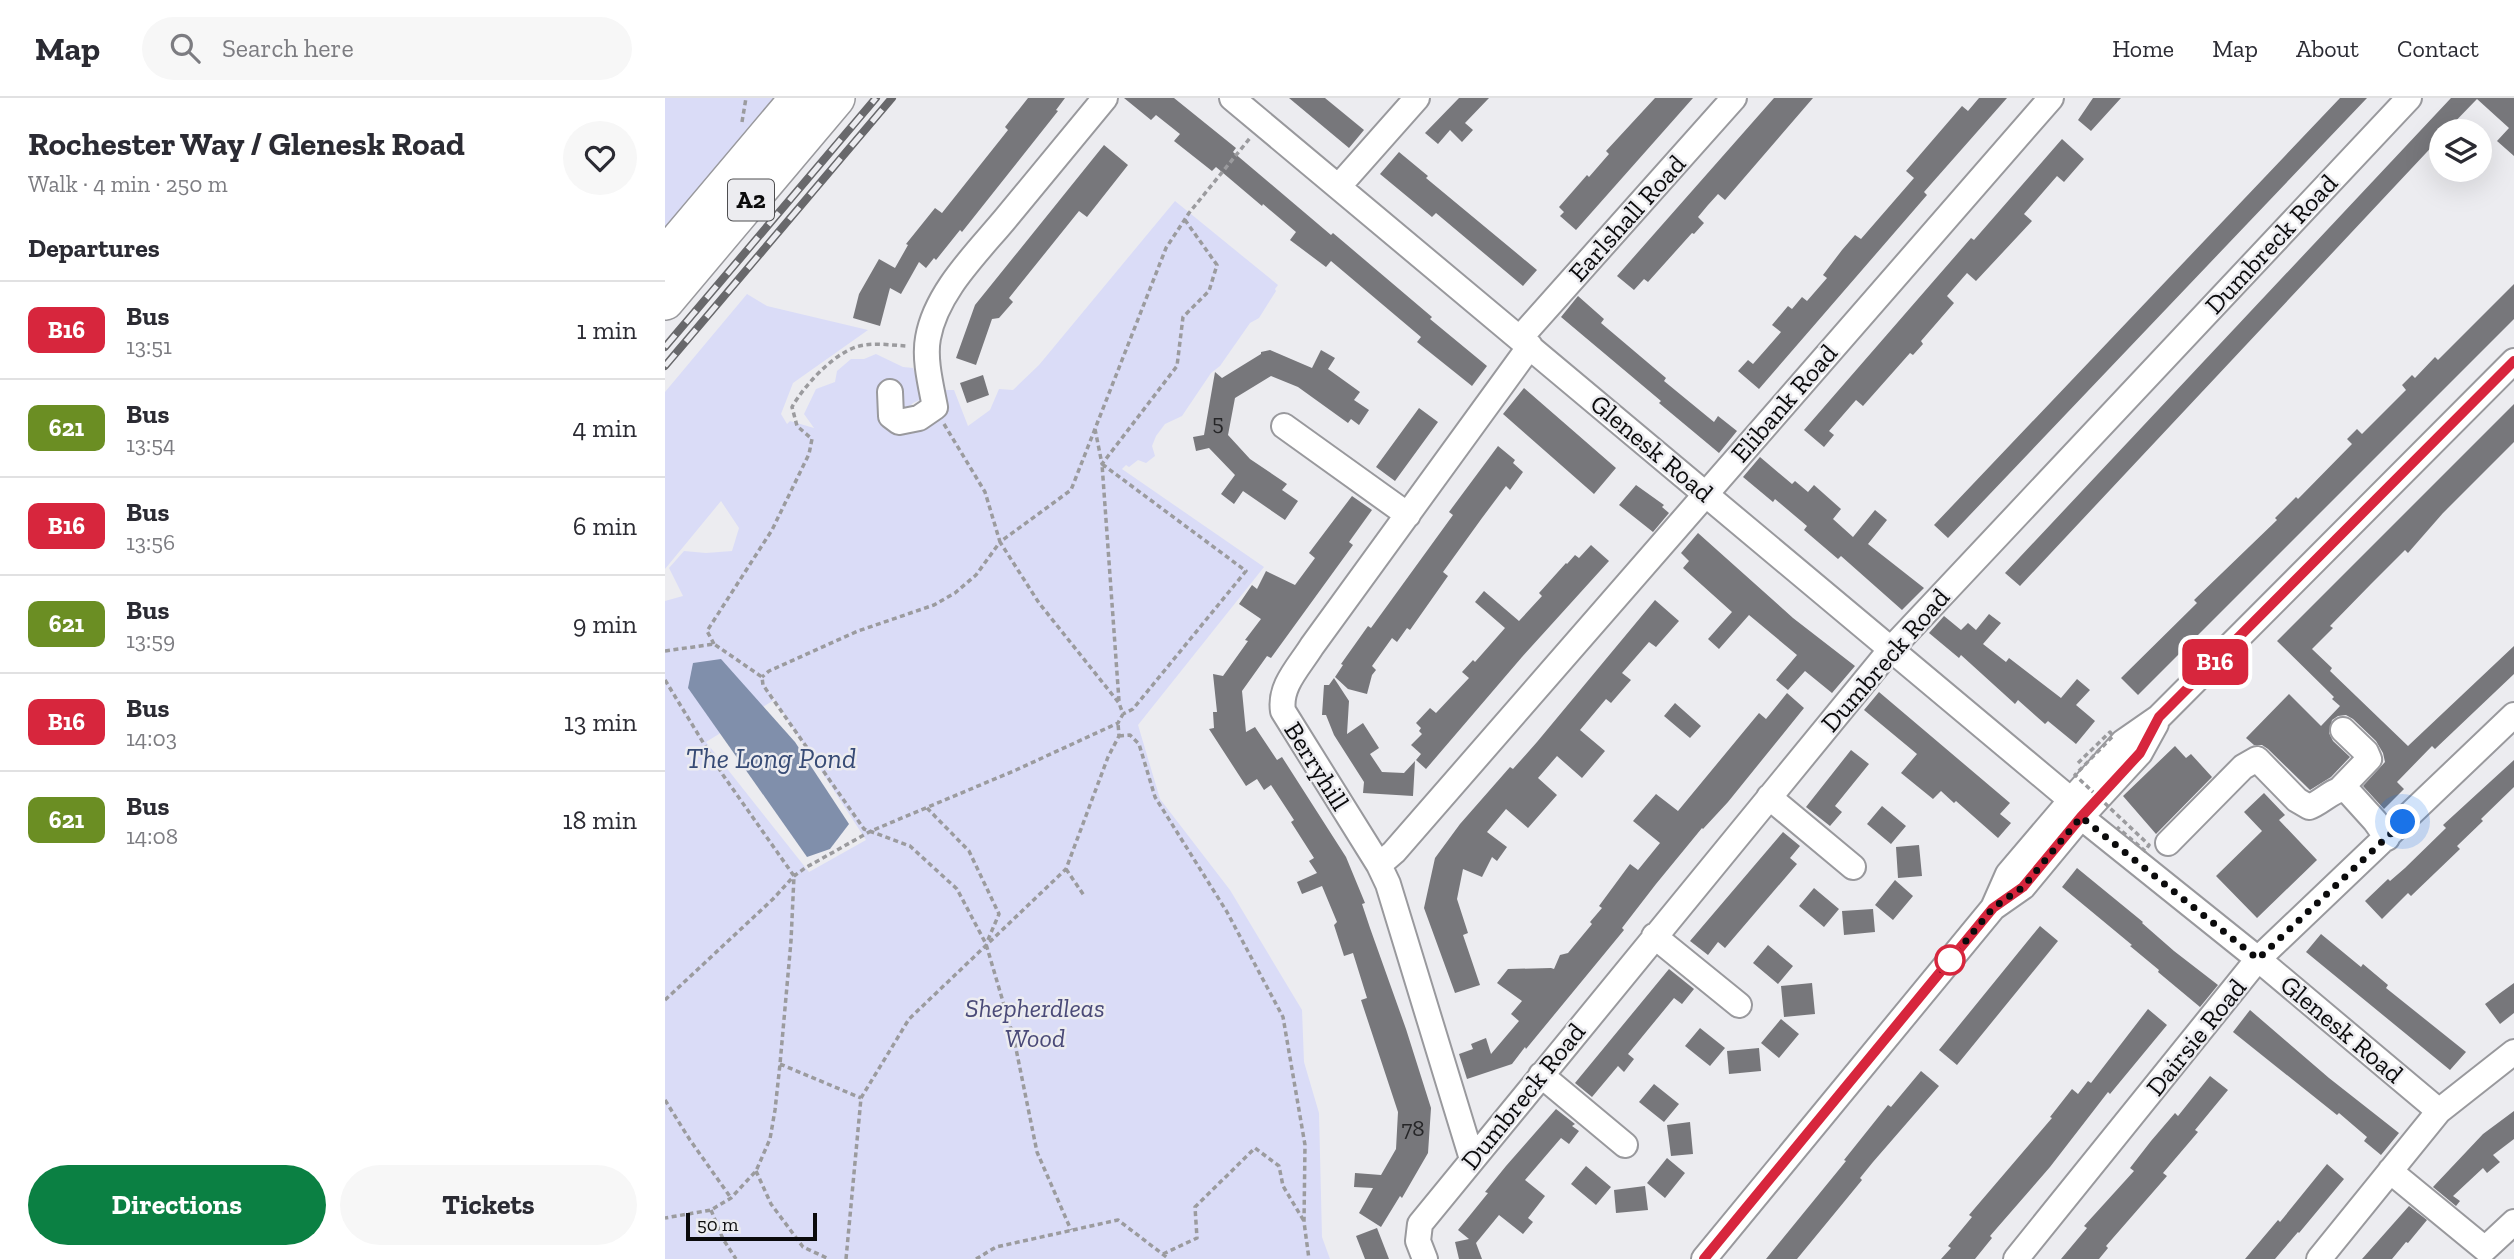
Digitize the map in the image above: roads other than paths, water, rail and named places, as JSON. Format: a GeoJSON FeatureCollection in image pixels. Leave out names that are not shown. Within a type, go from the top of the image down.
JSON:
{"type":"FeatureCollection","features":[{"type":"Feature","properties":{"kind":"highway","name":"A2"},"geometry":{"type":"LineString","coordinates":[[665,257],[799,98]]}},
{"type":"Feature","properties":{"kind":"highway","name":"A2"},"geometry":{"type":"LineString","coordinates":[[665,301],[836,98]]}},
{"type":"Feature","properties":{"kind":"street"},"geometry":{"type":"LineString","coordinates":[[890,392],[891,416],[899,422],[919,418],[935,407],[927,372],[931,325],[939,305],[965,268],[1105,98]]}},
{"type":"Feature","properties":{"kind":"street","name":"Glenesk Road"},"geometry":{"type":"LineString","coordinates":[[1231,98],[2439,1111]]}},
{"type":"Feature","properties":{"kind":"street"},"geometry":{"type":"LineString","coordinates":[[1339,186],[1417,98]]}},
{"type":"Feature","properties":{"kind":"street","name":"Earlshall Road"},"geometry":{"type":"LineString","coordinates":[[1525,342],[1734,98]]}},
{"type":"Feature","properties":{"kind":"street","name":"Elibank Road"},"geometry":{"type":"LineString","coordinates":[[1379,865],[1394,852],[2051,98]]}},
{"type":"Feature","properties":{"kind":"street","name":"Dumbreck Road"},"geometry":{"type":"LineString","coordinates":[[1425,1259],[1418,1241],[1420,1224],[1891,649],[2409,98]]}},
{"type":"Feature","properties":{"kind":"street","name":"Berryhill"},"geometry":{"type":"LineString","coordinates":[[1472,1159],[1388,884],[1379,865],[1283,711],[1281,699],[1285,686],[1312,646],[1408,515],[1525,342]]}},
{"type":"Feature","properties":{"kind":"street"},"geometry":{"type":"LineString","coordinates":[[1704,1259],[1993,908],[2008,874],[2076,808],[2123,742],[2159,717],[2514,361]]}},
{"type":"Feature","properties":{"kind":"street"},"geometry":{"type":"LineString","coordinates":[[1285,426],[1408,515]]}},
{"type":"Feature","properties":{"kind":"street","name":"Dairsie Road"},"geometry":{"type":"LineString","coordinates":[[2016,1259],[2258,959],[2514,715]]}},
{"type":"Feature","properties":{"kind":"street"},"geometry":{"type":"LineString","coordinates":[[2168,843],[2243,767],[2257,759],[2297,800],[2309,807],[2319,804],[2340,789],[2369,759],[2366,752],[2343,730]]}},
{"type":"Feature","properties":{"kind":"street"},"geometry":{"type":"LineString","coordinates":[[2340,789],[2346,789],[2375,821],[2386,838]]}},
{"type":"Feature","properties":{"kind":"street"},"geometry":{"type":"LineString","coordinates":[[1769,797],[1853,867]]}},
{"type":"Feature","properties":{"kind":"street"},"geometry":{"type":"LineString","coordinates":[[1654,936],[1739,1005]]}},
{"type":"Feature","properties":{"kind":"street"},"geometry":{"type":"LineString","coordinates":[[2319,1259],[2439,1111],[2514,1052]]}},
{"type":"Feature","properties":{"kind":"street"},"geometry":{"type":"LineString","coordinates":[[1541,1075],[1625,1145]]}},
{"type":"Feature","properties":{"kind":"street"},"geometry":{"type":"LineString","coordinates":[[2390,1171],[2485,1250],[2514,1222]]}},
{"type":"Feature","properties":{"kind":"water","name":"The Long Pond"},"geometry":{"type":"Polygon","coordinates":[[[721,659],[795,742],[849,824],[830,849],[807,857],[688,688],[693,663],[721,659]]]}},
{"type":"Feature","properties":{"kind":"railway"},"geometry":{"type":"LineString","coordinates":[[665,347],[876,98]]}},
{"type":"Feature","properties":{"kind":"railway"},"geometry":{"type":"LineString","coordinates":[[665,366],[892,98]]}},
{"type":"Feature","properties":{"kind":"park label","name":"Shepherdleas Wood"},"geometry":{"type":"Point","coordinates":[1035,1023]}}]}
